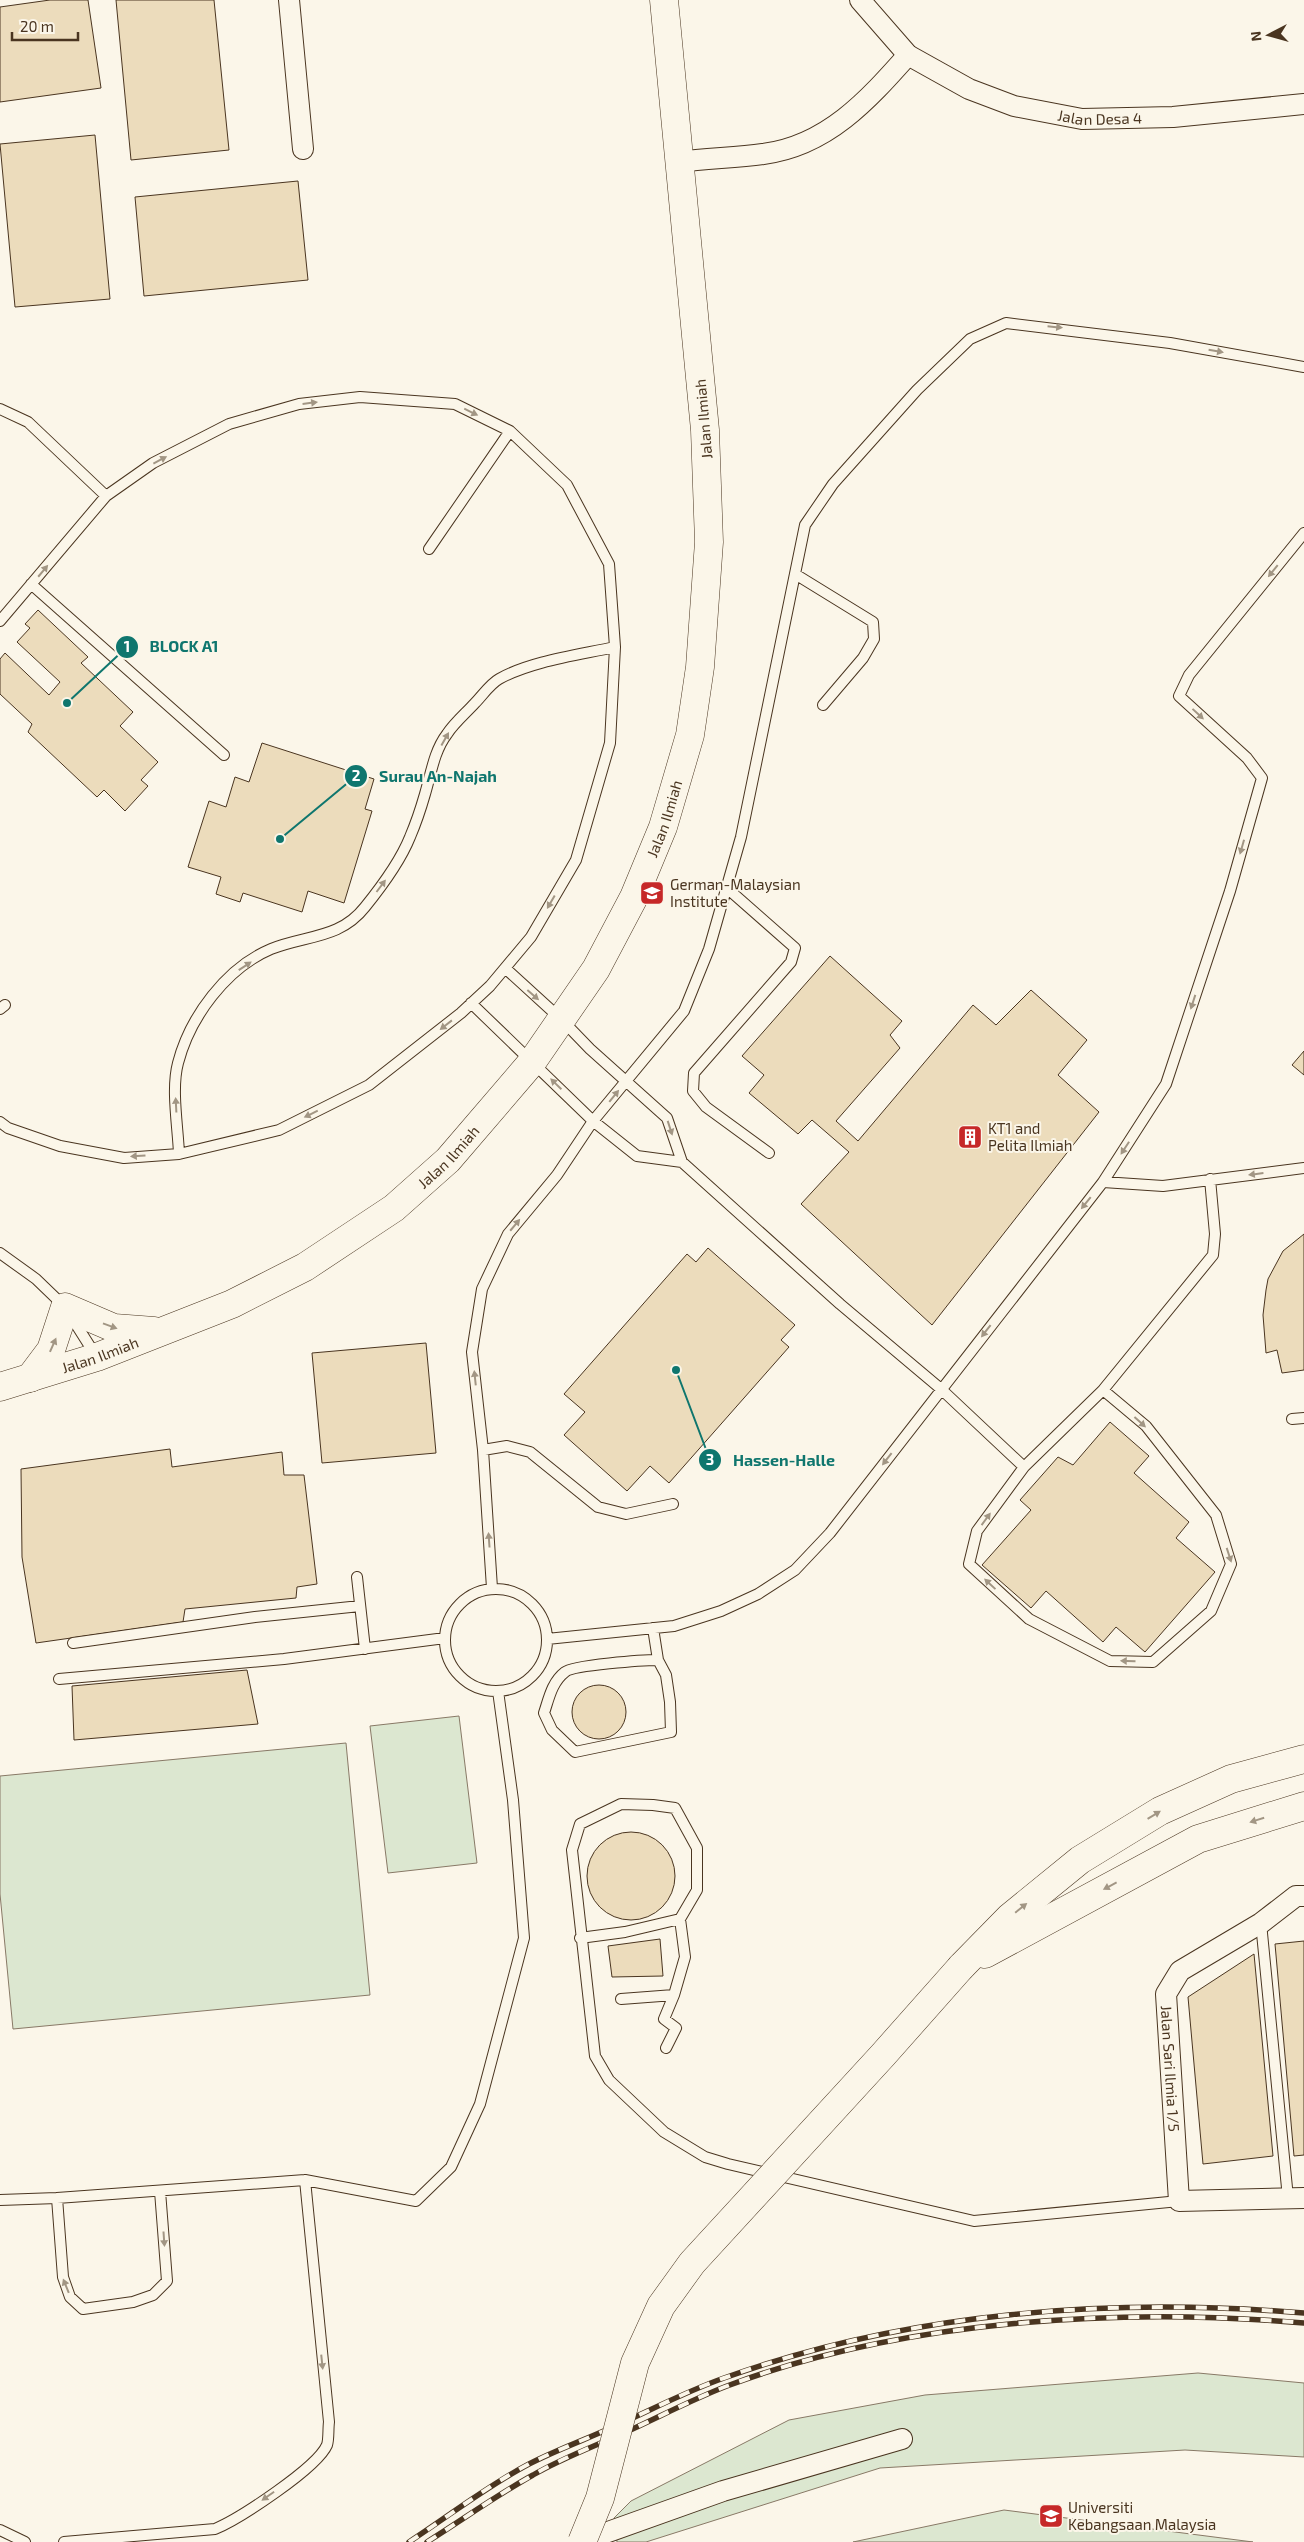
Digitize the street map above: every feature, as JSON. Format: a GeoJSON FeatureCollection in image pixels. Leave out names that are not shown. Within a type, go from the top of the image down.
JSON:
{"type":"FeatureCollection","features":[{"type":"Feature","properties":{"kind":"street"},"geometry":{"type":"LineString","coordinates":[[289,0],[303,149]]}},
{"type":"Feature","properties":{"kind":"street","name":"Jalan Ilmiah"},"geometry":{"type":"LineString","coordinates":[[0,1387],[96,1357],[232,1304],[305,1267],[394,1208],[448,1160],[532,1062],[596,969],[634,897],[663,827],[690,735],[700,667],[709,542],[705,430],[664,0]]}},
{"type":"Feature","properties":{"kind":"street","name":"Jalan Desa 4"},"geometry":{"type":"LineString","coordinates":[[860,0],[908,55],[969,89],[1014,106],[1082,119],[1174,117],[1304,104]]}},
{"type":"Feature","properties":{"kind":"street"},"geometry":{"type":"LineString","coordinates":[[679,162],[765,154],[800,144],[828,133],[867,100],[908,55]]}},
{"type":"Feature","properties":{"kind":"street"},"geometry":{"type":"LineString","coordinates":[[30,1378],[52,1350],[65,1307],[114,1328],[164,1332]]}},
{"type":"Feature","properties":{"kind":"street"},"geometry":{"type":"LineString","coordinates":[[581,2542],[600,2498],[636,2363],[661,2306],[692,2263],[883,2056],[962,1967],[1010,1917],[1080,1860],[1160,1811],[1231,1779],[1304,1759]]}},
{"type":"Feature","properties":{"kind":"street"},"geometry":{"type":"LineString","coordinates":[[962,1967],[1198,1839],[1304,1806]]}},
{"type":"Feature","properties":{"kind":"street","name":"Jalan Sari Ilmia 1/5"},"geometry":{"type":"LineString","coordinates":[[1179,2201],[1166,1994],[1180,1971],[1261,1923],[1296,1896],[1304,1896]]}},
{"type":"Feature","properties":{"kind":"street"},"geometry":{"type":"LineString","coordinates":[[1179,2201],[1296,2198]]}},
{"type":"Feature","properties":{"kind":"street"},"geometry":{"type":"LineString","coordinates":[[581,2542],[723,2490],[902,2439]]}},
{"type":"Feature","properties":{"kind":"lane"},"geometry":{"type":"LineString","coordinates":[[492,1588],[483,1450],[472,1352],[482,1289],[508,1234],[557,1175],[594,1121],[684,1011],[709,949],[728,889],[741,838],[806,525],[833,484],[917,390],[970,339],[1006,322],[1170,343],[1304,367]]}},
{"type":"Feature","properties":{"kind":"lane"},"geometry":{"type":"LineString","coordinates":[[0,621],[106,496],[153,463],[229,424],[299,404],[360,397],[455,404],[510,431],[567,485],[609,564],[616,647],[610,743],[576,860],[531,937],[490,986],[369,1085],[279,1130],[180,1154],[124,1158],[70,1148],[8,1128],[0,1122]]}},
{"type":"Feature","properties":{"kind":"lane"},"geometry":{"type":"LineString","coordinates":[[0,409],[28,422],[106,496]]}},
{"type":"Feature","properties":{"kind":"lane"},"geometry":{"type":"LineString","coordinates":[[429,549],[510,431]]}},
{"type":"Feature","properties":{"kind":"lane"},"geometry":{"type":"LineString","coordinates":[[547,1639],[674,1626],[721,1611],[758,1594],[795,1570],[830,1533],[1103,1182],[1166,1084],[1230,891],[1262,778],[1247,758],[1179,696],[1189,675],[1304,533]]}},
{"type":"Feature","properties":{"kind":"lane"},"geometry":{"type":"LineString","coordinates":[[795,574],[873,622],[874,639],[863,658],[823,705]]}},
{"type":"Feature","properties":{"kind":"lane"},"geometry":{"type":"LineString","coordinates":[[31,584],[224,755]]}},
{"type":"Feature","properties":{"kind":"lane"},"geometry":{"type":"LineString","coordinates":[[180,1154],[176,1097],[177,1064],[194,1024],[218,988],[236,972],[270,950],[328,934],[347,925],[364,909],[387,878],[410,839],[426,794],[432,765],[446,734],[498,680],[549,662],[616,647]]}},
{"type":"Feature","properties":{"kind":"lane"},"geometry":{"type":"LineString","coordinates":[[728,889],[795,948],[791,962],[694,1073],[693,1091],[706,1107],[769,1153]]}},
{"type":"Feature","properties":{"kind":"lane"},"geometry":{"type":"LineString","coordinates":[[504,968],[667,1118],[682,1162],[840,1304],[941,1389],[1024,1467]]}},
{"type":"Feature","properties":{"kind":"lane"},"geometry":{"type":"LineString","coordinates":[[471,1003],[594,1121],[638,1156],[682,1162]]}},
{"type":"Feature","properties":{"kind":"lane"},"geometry":{"type":"LineString","coordinates":[[1103,1182],[1164,1186],[1304,1168]]}},
{"type":"Feature","properties":{"kind":"lane"},"geometry":{"type":"LineString","coordinates":[[1103,1390],[1146,1426],[1216,1515],[1231,1564],[1211,1611],[1153,1662],[1110,1661],[1028,1619],[968,1564],[978,1530],[1024,1467],[1103,1390],[1212,1255],[1215,1234],[1210,1179]]}},
{"type":"Feature","properties":{"kind":"lane"},"geometry":{"type":"LineString","coordinates":[[0,1253],[36,1279],[65,1307],[96,1357]]}},
{"type":"Feature","properties":{"kind":"lane"},"geometry":{"type":"LineString","coordinates":[[1292,1419],[1304,1418]]}},
{"type":"Feature","properties":{"kind":"lane"},"geometry":{"type":"LineString","coordinates":[[483,1450],[507,1446],[530,1452],[598,1507],[626,1514],[673,1504]]}},
{"type":"Feature","properties":{"kind":"lane"},"geometry":{"type":"LineString","coordinates":[[357,1577],[365,1649]]}},
{"type":"Feature","properties":{"kind":"lane"},"geometry":{"type":"LineString","coordinates":[[492,1588],[508,1590],[523,1597],[536,1608],[544,1622],[547,1639],[545,1654],[538,1669],[528,1681],[514,1688],[498,1691],[482,1690],[466,1682],[454,1670],[447,1655],[445,1638],[448,1620],[459,1604],[474,1593],[492,1588]]}},
{"type":"Feature","properties":{"kind":"lane"},"geometry":{"type":"LineString","coordinates":[[73,1643],[245,1618],[360,1606]]}},
{"type":"Feature","properties":{"kind":"lane"},"geometry":{"type":"LineString","coordinates":[[653,1628],[658,1660],[666,1675],[670,1702],[671,1732],[575,1752],[552,1730],[544,1713],[553,1685],[566,1670],[631,1660],[658,1660]]}},
{"type":"Feature","properties":{"kind":"lane"},"geometry":{"type":"LineString","coordinates":[[59,1679],[365,1649],[445,1638]]}},
{"type":"Feature","properties":{"kind":"lane"},"geometry":{"type":"LineString","coordinates":[[0,2200],[58,2198],[305,2180],[416,2201],[451,2167],[480,2104],[524,1938],[514,1809],[498,1691]]}},
{"type":"Feature","properties":{"kind":"lane"},"geometry":{"type":"LineString","coordinates":[[666,2048],[676,2028],[664,2019],[674,1995],[685,1957],[680,1918],[697,1890],[697,1848],[675,1808],[621,1804],[580,1824],[572,1850],[580,1938],[595,2056],[609,2080],[664,2132],[705,2157],[797,2182],[974,2221],[1179,2201]]}},
{"type":"Feature","properties":{"kind":"lane"},"geometry":{"type":"LineString","coordinates":[[580,1938],[625,1932],[680,1918]]}},
{"type":"Feature","properties":{"kind":"lane"},"geometry":{"type":"LineString","coordinates":[[1261,1923],[1296,2198]]}},
{"type":"Feature","properties":{"kind":"lane"},"geometry":{"type":"LineString","coordinates":[[621,1999],[674,1995]]}},
{"type":"Feature","properties":{"kind":"lane"},"geometry":{"type":"LineString","coordinates":[[64,2542],[214,2528],[231,2522],[307,2468],[327,2445],[329,2422],[305,2180]]}},
{"type":"Feature","properties":{"kind":"lane"},"geometry":{"type":"LineString","coordinates":[[58,2198],[62,2277],[70,2297],[83,2309],[133,2302],[153,2295],[167,2281],[160,2191]]}},
{"type":"Feature","properties":{"kind":"lane"},"geometry":{"type":"LineString","coordinates":[[0,2530],[25,2542]]}},
{"type":"Feature","properties":{"kind":"green space"},"geometry":{"type":"Polygon","coordinates":[[[459,1716],[477,1863],[388,1873],[370,1726],[459,1716]]]}},
{"type":"Feature","properties":{"kind":"green space"},"geometry":{"type":"Polygon","coordinates":[[[346,1743],[370,1995],[13,2029],[0,1894],[0,1776],[346,1743]]]}},
{"type":"Feature","properties":{"kind":"green space"},"geometry":{"type":"Polygon","coordinates":[[[1198,2373],[1304,2383],[1304,2457],[1185,2450],[880,2468],[646,2542],[617,2542],[614,2518],[631,2501],[789,2420],[925,2395],[1198,2373]]]}},
{"type":"Feature","properties":{"kind":"green space"},"geometry":{"type":"Polygon","coordinates":[[[1004,2510],[1253,2542],[853,2542],[1004,2510]]]}},
{"type":"Feature","properties":{"kind":"building"},"geometry":{"type":"Polygon","coordinates":[[[50,0],[88,0],[101,88],[0,102],[0,7],[50,0]]]}},
{"type":"Feature","properties":{"kind":"building"},"geometry":{"type":"Polygon","coordinates":[[[116,0],[214,0],[229,150],[131,160],[116,0]]]}},
{"type":"Feature","properties":{"kind":"building"},"geometry":{"type":"Polygon","coordinates":[[[95,135],[110,299],[15,307],[0,144],[95,135]]]}},
{"type":"Feature","properties":{"kind":"building"},"geometry":{"type":"Polygon","coordinates":[[[298,181],[308,280],[144,296],[135,197],[298,181]]]}},
{"type":"Feature","properties":{"kind":"building"},"geometry":{"type":"Polygon","coordinates":[[[38,610],[88,657],[81,663],[133,712],[120,726],[158,762],[141,780],[148,786],[125,811],[104,790],[97,797],[28,732],[32,724],[0,694],[0,659],[5,653],[49,695],[60,682],[17,642],[30,628],[25,624],[38,610]]]}},
{"type":"Feature","properties":{"kind":"building"},"geometry":{"type":"Polygon","coordinates":[[[262,743],[374,779],[365,809],[372,811],[344,903],[308,891],[302,912],[243,893],[240,902],[216,894],[221,877],[188,867],[209,801],[226,807],[235,777],[249,782],[262,743]]]}},
{"type":"Feature","properties":{"kind":"building","name":"KT1 and Pelita Ilmiah"},"geometry":{"type":"Polygon","coordinates":[[[830,956],[902,1021],[890,1035],[900,1048],[836,1121],[858,1141],[973,1005],[996,1025],[1031,990],[1087,1040],[1058,1075],[1099,1112],[932,1325],[801,1204],[849,1152],[812,1120],[798,1134],[749,1093],[764,1075],[742,1056],[830,956]]]}},
{"type":"Feature","properties":{"kind":"building"},"geometry":{"type":"Polygon","coordinates":[[[1304,1051],[1304,1075],[1292,1065],[1304,1051]]]}},
{"type":"Feature","properties":{"kind":"building"},"geometry":{"type":"Polygon","coordinates":[[[1304,1234],[1304,1370],[1282,1373],[1277,1350],[1266,1353],[1263,1315],[1266,1290],[1268,1279],[1283,1251],[1304,1234]]]}},
{"type":"Feature","properties":{"kind":"building"},"geometry":{"type":"Polygon","coordinates":[[[708,1248],[795,1325],[781,1340],[789,1347],[669,1483],[650,1466],[627,1491],[564,1435],[585,1412],[564,1394],[687,1254],[696,1262],[708,1248]]]}},
{"type":"Feature","properties":{"kind":"building"},"geometry":{"type":"Polygon","coordinates":[[[426,1343],[436,1453],[322,1463],[312,1353],[426,1343]]]}},
{"type":"Feature","properties":{"kind":"building"},"geometry":{"type":"Polygon","coordinates":[[[1110,1422],[1149,1456],[1134,1473],[1189,1522],[1176,1538],[1215,1572],[1145,1652],[1116,1627],[1103,1642],[1046,1591],[1031,1608],[982,1565],[1031,1510],[1020,1500],[1058,1457],[1073,1465],[1110,1422]]]}},
{"type":"Feature","properties":{"kind":"building"},"geometry":{"type":"Polygon","coordinates":[[[170,1449],[172,1467],[282,1452],[284,1475],[304,1475],[317,1584],[297,1587],[296,1598],[185,1609],[183,1622],[36,1643],[22,1557],[21,1469],[170,1449]]]}},
{"type":"Feature","properties":{"kind":"building"},"geometry":{"type":"Polygon","coordinates":[[[247,1670],[258,1724],[74,1740],[72,1686],[247,1670]]]}},
{"type":"Feature","properties":{"kind":"building"},"geometry":{"type":"Polygon","coordinates":[[[594,1685],[604,1685],[614,1689],[622,1697],[626,1712],[622,1727],[614,1735],[604,1739],[594,1739],[584,1735],[576,1727],[572,1717],[572,1707],[576,1697],[584,1689],[594,1685]]]}},
{"type":"Feature","properties":{"kind":"building"},"geometry":{"type":"Polygon","coordinates":[[[622,1832],[640,1832],[656,1839],[668,1851],[675,1867],[675,1885],[668,1901],[656,1913],[640,1920],[622,1920],[606,1913],[594,1901],[587,1885],[587,1867],[594,1851],[606,1839],[622,1832]]]}},
{"type":"Feature","properties":{"kind":"building"},"geometry":{"type":"Polygon","coordinates":[[[660,1939],[663,1976],[612,1977],[608,1946],[660,1939]]]}},
{"type":"Feature","properties":{"kind":"building"},"geometry":{"type":"Polygon","coordinates":[[[1304,1941],[1304,2155],[1294,2156],[1275,1944],[1304,1941]]]}},
{"type":"Feature","properties":{"kind":"building"},"geometry":{"type":"Polygon","coordinates":[[[1254,1954],[1273,2156],[1203,2164],[1188,1997],[1254,1954]]]}},
{"type":"Feature","properties":{"kind":"railway"},"geometry":{"type":"LineString","coordinates":[[409,2542],[498,2482],[539,2459],[710,2383],[794,2356],[865,2338],[937,2324],[1011,2315],[1084,2309],[1158,2307],[1231,2308],[1304,2313]]}},
{"type":"Feature","properties":{"kind":"railway"},"geometry":{"type":"LineString","coordinates":[[427,2542],[544,2469],[702,2397],[727,2386],[794,2364],[865,2346],[938,2333],[1086,2318],[1233,2318],[1304,2323]]}},
{"type":"Feature","properties":{"kind":"place","name":"BLOCK A1"},"geometry":{"type":"Point","coordinates":[67,703]}},
{"type":"Feature","properties":{"kind":"place","name":"Surau An-Najah"},"geometry":{"type":"Point","coordinates":[280,839]}},
{"type":"Feature","properties":{"kind":"place","name":"German-Malaysian Institute"},"geometry":{"type":"Point","coordinates":[652,893]}},
{"type":"Feature","properties":{"kind":"place","name":"KT1 and Pelita Ilmiah"},"geometry":{"type":"Point","coordinates":[970,1137]}},
{"type":"Feature","properties":{"kind":"place","name":"Hassen-Halle"},"geometry":{"type":"Point","coordinates":[676,1370]}},
{"type":"Feature","properties":{"kind":"place","name":"Universiti Kebangsaan Malaysia"},"geometry":{"type":"Point","coordinates":[1051,2516]}}]}
